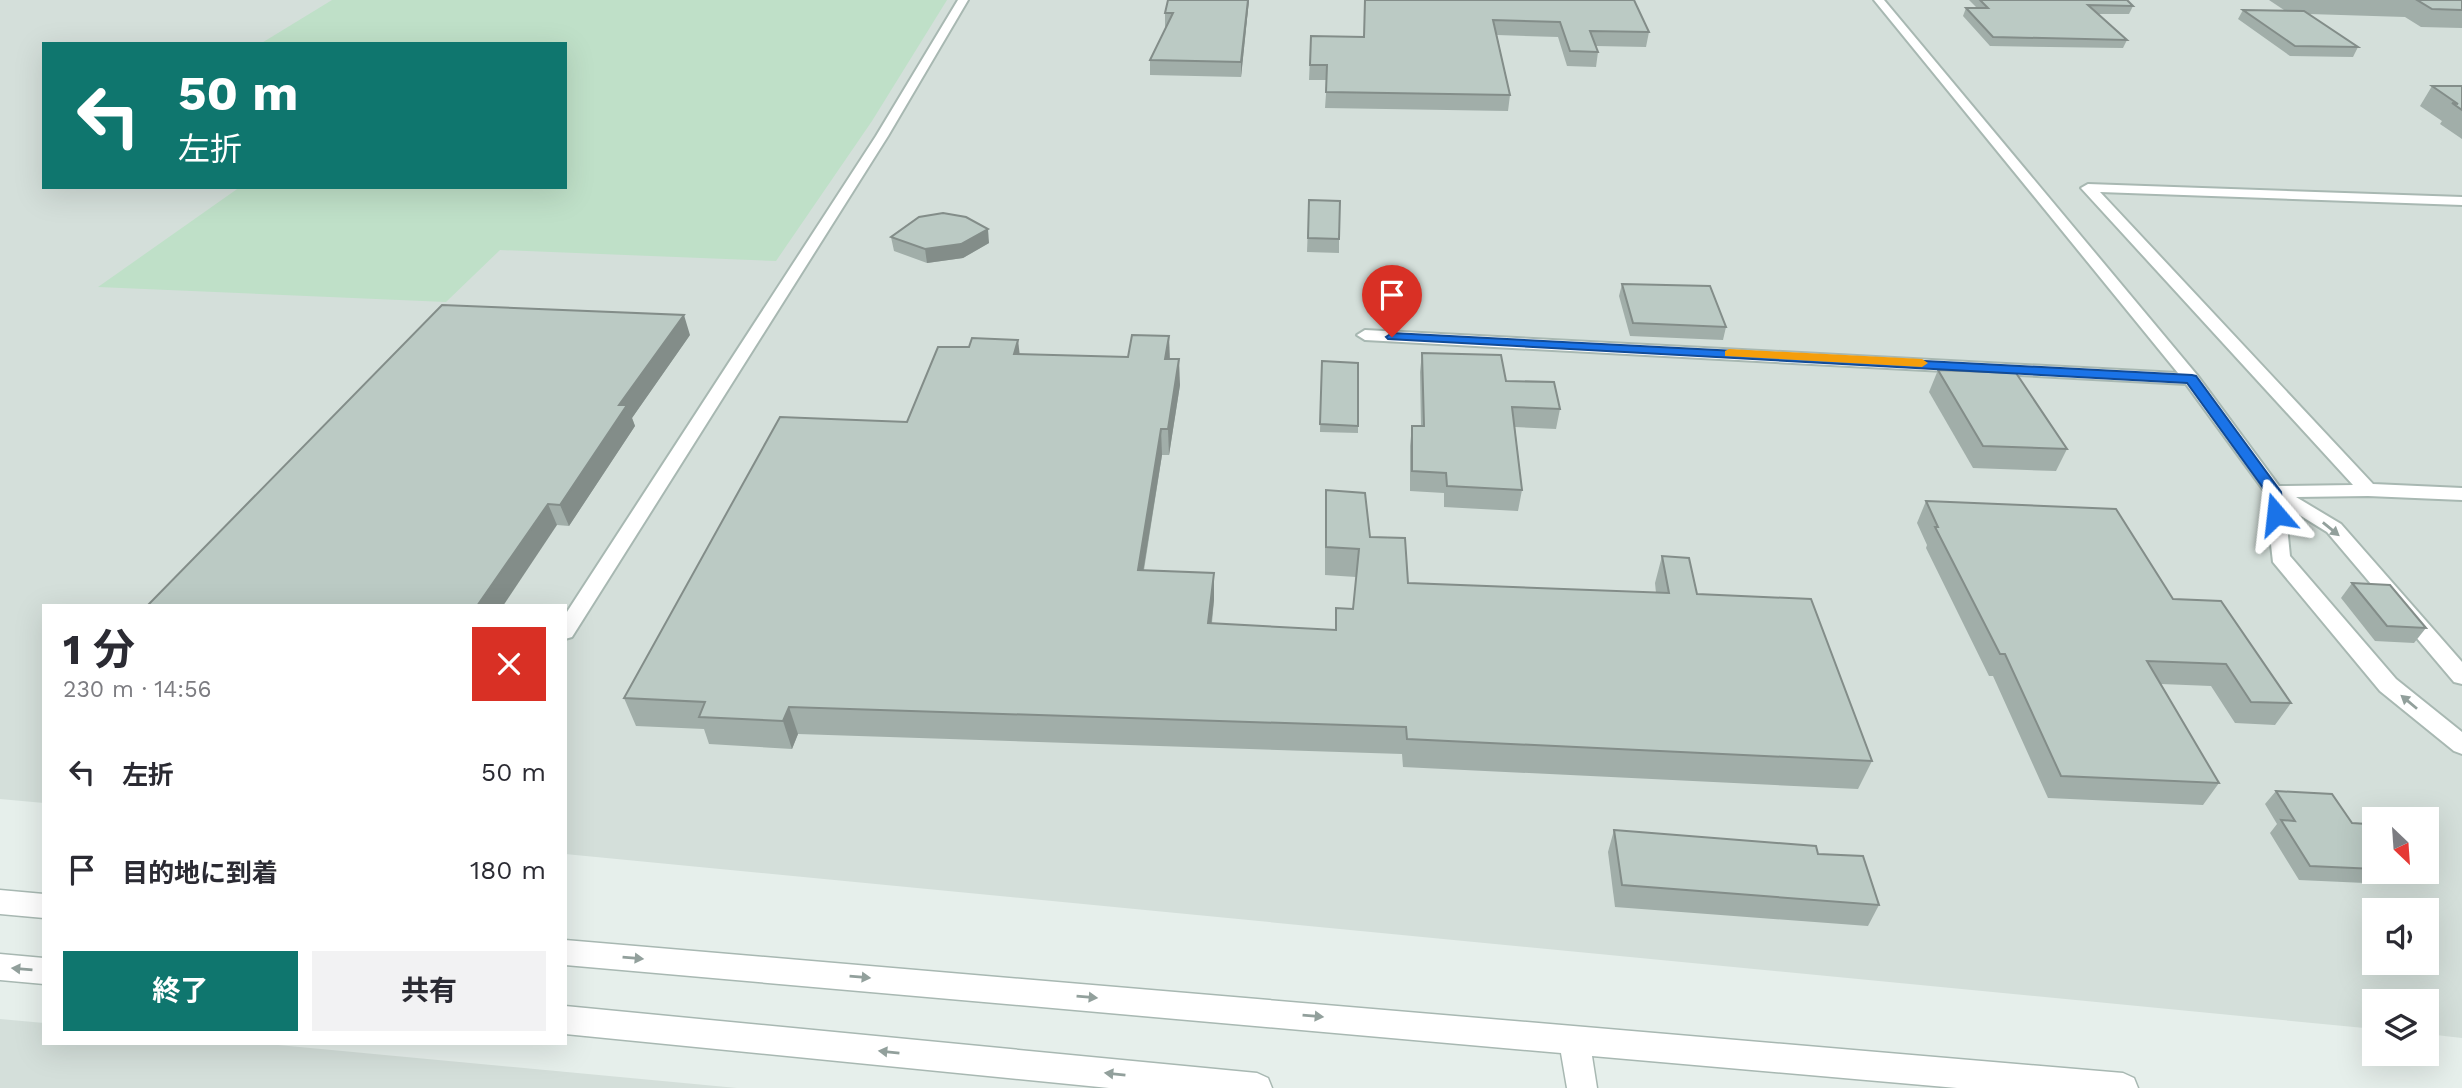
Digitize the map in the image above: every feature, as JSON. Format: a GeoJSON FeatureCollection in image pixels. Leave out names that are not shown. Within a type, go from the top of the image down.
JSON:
{"type":"FeatureCollection","features":[{"type":"Feature","properties":{"kind":"street"},"geometry":{"type":"LineString","coordinates":[[0,902],[42,906]]}},
{"type":"Feature","properties":{"kind":"street"},"geometry":{"type":"LineString","coordinates":[[567,952],[2123,1088]]}},
{"type":"Feature","properties":{"kind":"street"},"geometry":{"type":"LineString","coordinates":[[0,967],[42,971]]}},
{"type":"Feature","properties":{"kind":"street"},"geometry":{"type":"LineString","coordinates":[[567,1020],[1256,1088]]}},
{"type":"Feature","properties":{"kind":"street"},"geometry":{"type":"LineString","coordinates":[[1574,1039],[1582,1088]]}},
{"type":"Feature","properties":{"kind":"lane"},"geometry":{"type":"LineString","coordinates":[[567,629],[882,136],[963,0]]}},
{"type":"Feature","properties":{"kind":"lane"},"geometry":{"type":"LineString","coordinates":[[1879,0],[2192,379],[2274,492],[2334,528],[2462,676]]}},
{"type":"Feature","properties":{"kind":"lane"},"geometry":{"type":"LineString","coordinates":[[2368,490],[2088,188],[2462,201]]}},
{"type":"Feature","properties":{"kind":"lane"},"geometry":{"type":"LineString","coordinates":[[1365,335],[2192,379]]}},
{"type":"Feature","properties":{"kind":"lane"},"geometry":{"type":"LineString","coordinates":[[2274,492],[2368,490],[2462,494]]}},
{"type":"Feature","properties":{"kind":"lane"},"geometry":{"type":"LineString","coordinates":[[2274,492],[2280,557],[2388,685],[2462,746]]}},
{"type":"Feature","properties":{"kind":"shaded area"},"geometry":{"type":"Polygon","coordinates":[[[0,0],[2462,0],[2462,1038],[2439,1035],[2439,989],[2362,989],[2362,1028],[567,854],[567,604],[42,604],[42,803],[0,799],[0,0]]]}},
{"type":"Feature","properties":{"kind":"shaded area"},"geometry":{"type":"Polygon","coordinates":[[[0,1019],[42,1023],[42,1045],[278,1045],[737,1088],[0,1088],[0,1019]]]}},
{"type":"Feature","properties":{"kind":"green space"},"geometry":{"type":"Polygon","coordinates":[[[332,0],[947,0],[872,121],[776,261],[500,250],[446,302],[98,287],[237,189],[567,189],[567,42],[263,42],[332,0]]]}},
{"type":"Feature","properties":{"kind":"building"},"geometry":{"type":"Polygon","coordinates":[[[1168,0],[1248,0],[1241,62],[1150,60],[1173,13],[1165,13],[1168,0]]]}},
{"type":"Feature","properties":{"kind":"building"},"geometry":{"type":"Polygon","coordinates":[[[1365,0],[1634,0],[1649,32],[1590,31],[1598,52],[1570,51],[1560,22],[1493,20],[1510,95],[1326,92],[1327,65],[1310,65],[1311,36],[1364,37],[1365,0]]]}},
{"type":"Feature","properties":{"kind":"building"},"geometry":{"type":"Polygon","coordinates":[[[1980,0],[2127,0],[2133,6],[2088,5],[2127,40],[1993,37],[1966,8],[1988,8],[1980,0]]]}},
{"type":"Feature","properties":{"kind":"building"},"geometry":{"type":"Polygon","coordinates":[[[2417,0],[2462,0],[2462,10],[2432,9],[2417,0]]]}},
{"type":"Feature","properties":{"kind":"building"},"geometry":{"type":"Polygon","coordinates":[[[2243,10],[2304,11],[2358,47],[2295,46],[2243,10]]]}},
{"type":"Feature","properties":{"kind":"building"},"geometry":{"type":"Polygon","coordinates":[[[2432,86],[2462,86],[2462,110],[2452,103],[2458,104],[2432,86]]]}},
{"type":"Feature","properties":{"kind":"building"},"geometry":{"type":"Polygon","coordinates":[[[1309,200],[1340,201],[1339,239],[1308,238],[1309,200]]]}},
{"type":"Feature","properties":{"kind":"building"},"geometry":{"type":"Polygon","coordinates":[[[943,213],[966,217],[988,229],[961,244],[925,249],[891,237],[919,217],[943,213]]]}},
{"type":"Feature","properties":{"kind":"building"},"geometry":{"type":"Polygon","coordinates":[[[1622,284],[1710,286],[1726,327],[1633,323],[1622,284]]]}},
{"type":"Feature","properties":{"kind":"building"},"geometry":{"type":"Polygon","coordinates":[[[442,305],[684,315],[619,405],[627,405],[560,505],[548,504],[478,604],[149,604],[442,305]]]}},
{"type":"Feature","properties":{"kind":"building"},"geometry":{"type":"Polygon","coordinates":[[[1132,335],[1169,336],[1165,359],[1179,359],[1168,429],[1161,429],[1138,570],[1214,573],[1208,623],[1336,630],[1336,608],[1353,609],[1359,549],[1326,547],[1326,490],[1365,493],[1370,537],[1405,538],[1408,583],[1669,593],[1662,556],[1689,558],[1697,594],[1811,599],[1872,761],[1407,739],[1406,727],[789,707],[783,721],[699,717],[705,702],[624,698],[780,417],[907,422],[938,347],[969,347],[972,338],[1018,340],[1014,354],[1128,357],[1132,335]]]}},
{"type":"Feature","properties":{"kind":"building"},"geometry":{"type":"Polygon","coordinates":[[[1422,353],[1501,355],[1506,381],[1554,382],[1560,409],[1512,407],[1522,490],[1447,486],[1446,473],[1412,471],[1412,426],[1424,426],[1422,353]]]}},
{"type":"Feature","properties":{"kind":"building"},"geometry":{"type":"Polygon","coordinates":[[[1322,361],[1358,363],[1358,426],[1320,424],[1322,361]]]}},
{"type":"Feature","properties":{"kind":"building"},"geometry":{"type":"Polygon","coordinates":[[[1938,370],[2016,373],[2067,449],[1983,446],[1938,370]]]}},
{"type":"Feature","properties":{"kind":"building"},"geometry":{"type":"Polygon","coordinates":[[[1926,501],[2116,509],[2173,599],[2221,601],[2291,703],[2251,702],[2226,664],[2147,661],[2219,783],[2061,776],[2005,654],[2000,654],[1935,527],[1938,527],[1926,501]]]}},
{"type":"Feature","properties":{"kind":"building"},"geometry":{"type":"Polygon","coordinates":[[[2352,583],[2390,585],[2426,628],[2387,626],[2352,583]]]}},
{"type":"Feature","properties":{"kind":"building"},"geometry":{"type":"Polygon","coordinates":[[[2276,791],[2332,794],[2352,823],[2362,824],[2362,868],[2310,866],[2281,820],[2295,821],[2276,791]]]}},
{"type":"Feature","properties":{"kind":"building"},"geometry":{"type":"Polygon","coordinates":[[[1614,830],[1816,846],[1818,854],[1863,856],[1879,905],[1622,885],[1614,830]]]}},
{"type":"Feature","properties":{"kind":"slow traffic"},"geometry":{"type":"LineString","coordinates":[[1729,353],[1922,363]]}},
{"type":"Feature","properties":{"kind":"route"},"geometry":{"type":"LineString","coordinates":[[1392,337],[2192,379],[2274,492],[2276,514]]}}]}
